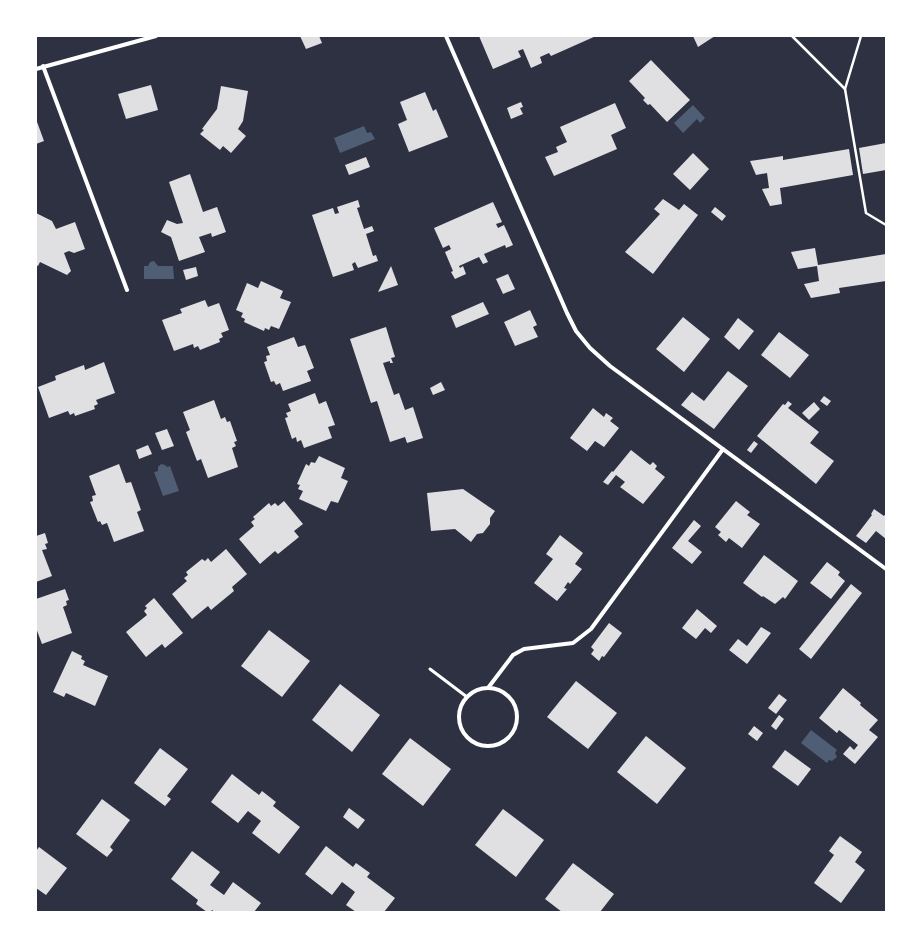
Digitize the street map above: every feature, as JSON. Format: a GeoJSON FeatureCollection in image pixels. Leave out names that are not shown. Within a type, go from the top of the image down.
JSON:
{"type":"FeatureCollection","features":[{"type":"Feature","properties":{"kind":"street"},"geometry":{"type":"LineString","coordinates":[[36,69],[156,36]]}},
{"type":"Feature","properties":{"kind":"street"},"geometry":{"type":"LineString","coordinates":[[446,36],[567,313],[576,330],[590,348],[610,366],[886,569]]}},
{"type":"Feature","properties":{"kind":"street"},"geometry":{"type":"LineString","coordinates":[[43,66],[127,290]]}},
{"type":"Feature","properties":{"kind":"street"},"geometry":{"type":"LineString","coordinates":[[488,688],[513,655],[524,649],[573,643],[591,629],[723,449]]}},
{"type":"Feature","properties":{"kind":"street"},"geometry":{"type":"LineString","coordinates":[[488,688],[498,689],[506,694],[513,702],[517,711],[517,721],[514,731],[508,739],[500,744],[490,747],[480,746],[471,741],[464,734],[460,725],[459,715],[461,705],[467,697],[473,692],[488,688]]}},
{"type":"Feature","properties":{"kind":"lane"},"geometry":{"type":"LineString","coordinates":[[430,669],[467,697]]}},
{"type":"Feature","properties":{"kind":"path"},"geometry":{"type":"LineString","coordinates":[[792,36],[845,89]]}},
{"type":"Feature","properties":{"kind":"path"},"geometry":{"type":"LineString","coordinates":[[862,36],[845,89],[866,213],[886,225]]}},
{"type":"Feature","properties":{"kind":"water"},"geometry":{"type":"Polygon","coordinates":[[[693,105],[705,118],[700,123],[697,119],[683,133],[674,123],[693,105]]]}},
{"type":"Feature","properties":{"kind":"water"},"geometry":{"type":"Polygon","coordinates":[[[364,126],[367,133],[371,132],[375,139],[340,153],[334,138],[364,126]]]}},
{"type":"Feature","properties":{"kind":"water"},"geometry":{"type":"Polygon","coordinates":[[[154,261],[158,266],[173,266],[174,279],[144,279],[144,266],[148,266],[150,262],[154,261]]]}},
{"type":"Feature","properties":{"kind":"water"},"geometry":{"type":"Polygon","coordinates":[[[161,464],[167,467],[170,466],[179,491],[163,496],[154,472],[158,471],[158,467],[161,464]]]}},
{"type":"Feature","properties":{"kind":"water"},"geometry":{"type":"Polygon","coordinates":[[[811,730],[837,750],[835,753],[837,757],[832,761],[829,760],[827,763],[801,743],[811,730]]]}},
{"type":"Feature","properties":{"kind":"building"},"geometry":{"type":"Polygon","coordinates":[[[300,36],[319,36],[322,43],[306,49],[300,36]]]}},
{"type":"Feature","properties":{"kind":"building"},"geometry":{"type":"Polygon","coordinates":[[[479,36],[596,36],[551,56],[549,53],[540,57],[542,63],[531,68],[523,49],[518,51],[521,57],[493,69],[479,36]]]}},
{"type":"Feature","properties":{"kind":"building"},"geometry":{"type":"Polygon","coordinates":[[[693,36],[715,36],[698,47],[693,36]]]}},
{"type":"Feature","properties":{"kind":"building"},"geometry":{"type":"Polygon","coordinates":[[[651,60],[690,100],[667,122],[650,104],[648,105],[643,100],[645,98],[629,81],[651,60]]]}},
{"type":"Feature","properties":{"kind":"building"},"geometry":{"type":"Polygon","coordinates":[[[151,85],[158,110],[126,119],[118,94],[151,85]]]}},
{"type":"Feature","properties":{"kind":"building"},"geometry":{"type":"Polygon","coordinates":[[[221,86],[248,91],[243,121],[238,129],[246,136],[231,153],[223,146],[220,150],[200,134],[217,109],[221,86]]]}},
{"type":"Feature","properties":{"kind":"building"},"geometry":{"type":"Polygon","coordinates":[[[425,92],[433,111],[436,109],[448,137],[409,152],[398,124],[407,120],[400,102],[425,92]]]}},
{"type":"Feature","properties":{"kind":"building"},"geometry":{"type":"Polygon","coordinates":[[[521,102],[523,107],[520,108],[523,114],[511,119],[507,108],[521,102]]]}},
{"type":"Feature","properties":{"kind":"building"},"geometry":{"type":"Polygon","coordinates":[[[615,103],[626,128],[611,135],[617,149],[554,176],[545,157],[558,152],[556,147],[567,142],[560,127],[615,103]]]}},
{"type":"Feature","properties":{"kind":"building"},"geometry":{"type":"Polygon","coordinates":[[[36,119],[44,141],[36,144],[36,119]]]}},
{"type":"Feature","properties":{"kind":"building"},"geometry":{"type":"Polygon","coordinates":[[[886,143],[886,170],[863,174],[859,148],[886,143]]]}},
{"type":"Feature","properties":{"kind":"building"},"geometry":{"type":"Polygon","coordinates":[[[849,149],[853,175],[780,188],[782,204],[770,206],[762,189],[769,188],[767,173],[756,175],[750,161],[783,156],[783,160],[849,149]]]}},
{"type":"Feature","properties":{"kind":"building"},"geometry":{"type":"Polygon","coordinates":[[[693,153],[709,169],[690,190],[673,174],[693,153]]]}},
{"type":"Feature","properties":{"kind":"building"},"geometry":{"type":"Polygon","coordinates":[[[366,157],[370,167],[349,175],[345,165],[366,157]]]}},
{"type":"Feature","properties":{"kind":"building"},"geometry":{"type":"Polygon","coordinates":[[[190,174],[203,212],[217,207],[226,232],[212,237],[211,233],[199,237],[205,252],[179,261],[171,237],[161,232],[167,220],[177,224],[183,223],[169,182],[190,174]]]}},
{"type":"Feature","properties":{"kind":"building"},"geometry":{"type":"Polygon","coordinates":[[[663,199],[679,210],[684,204],[698,215],[653,274],[625,252],[660,214],[654,209],[663,199]]]}},
{"type":"Feature","properties":{"kind":"building"},"geometry":{"type":"Polygon","coordinates":[[[358,200],[360,207],[357,208],[364,229],[372,226],[374,231],[366,234],[373,256],[376,255],[378,261],[358,268],[355,262],[352,264],[354,270],[333,277],[312,215],[333,208],[335,214],[339,213],[337,207],[358,200]]]}},
{"type":"Feature","properties":{"kind":"building"},"geometry":{"type":"Polygon","coordinates":[[[493,202],[502,222],[496,224],[498,228],[504,225],[513,245],[506,248],[505,245],[484,254],[488,262],[483,264],[479,257],[459,266],[460,268],[463,266],[466,274],[455,279],[451,272],[453,271],[445,252],[451,249],[449,245],[443,248],[434,228],[493,202]]]}},
{"type":"Feature","properties":{"kind":"building"},"geometry":{"type":"Polygon","coordinates":[[[715,207],[726,216],[722,221],[711,212],[715,207]]]}},
{"type":"Feature","properties":{"kind":"building"},"geometry":{"type":"Polygon","coordinates":[[[36,213],[52,221],[56,229],[75,222],[85,249],[74,253],[69,251],[64,253],[71,271],[67,275],[40,262],[38,266],[36,265],[36,213]]]}},
{"type":"Feature","properties":{"kind":"building"},"geometry":{"type":"Polygon","coordinates":[[[815,248],[818,265],[886,254],[886,281],[839,288],[840,293],[811,298],[804,284],[819,281],[817,266],[798,269],[791,252],[815,248]]]}},
{"type":"Feature","properties":{"kind":"building"},"geometry":{"type":"Polygon","coordinates":[[[391,266],[398,285],[378,292],[391,266]]]}},
{"type":"Feature","properties":{"kind":"building"},"geometry":{"type":"Polygon","coordinates":[[[196,267],[198,276],[186,280],[183,270],[196,267]]]}},
{"type":"Feature","properties":{"kind":"building"},"geometry":{"type":"Polygon","coordinates":[[[508,274],[515,289],[503,294],[496,279],[508,274]]]}},
{"type":"Feature","properties":{"kind":"building"},"geometry":{"type":"Polygon","coordinates":[[[261,281],[283,291],[280,298],[291,302],[279,329],[271,326],[269,330],[265,328],[264,331],[244,322],[245,319],[241,317],[243,313],[236,310],[247,283],[258,288],[261,281]]]}},
{"type":"Feature","properties":{"kind":"building"},"geometry":{"type":"Polygon","coordinates":[[[205,300],[208,307],[219,303],[229,330],[221,333],[223,337],[219,339],[220,342],[200,350],[198,346],[194,348],[193,344],[174,351],[162,320],[182,313],[180,309],[205,300]]]}},
{"type":"Feature","properties":{"kind":"building"},"geometry":{"type":"Polygon","coordinates":[[[483,302],[489,314],[456,328],[451,316],[483,302]]]}},
{"type":"Feature","properties":{"kind":"building"},"geometry":{"type":"Polygon","coordinates":[[[530,310],[537,325],[533,327],[538,337],[515,346],[504,322],[530,310]]]}},
{"type":"Feature","properties":{"kind":"building"},"geometry":{"type":"Polygon","coordinates":[[[683,317],[710,339],[684,372],[656,349],[683,317]]]}},
{"type":"Feature","properties":{"kind":"building"},"geometry":{"type":"Polygon","coordinates":[[[738,318],[754,331],[739,350],[724,337],[738,318]]]}},
{"type":"Feature","properties":{"kind":"building"},"geometry":{"type":"Polygon","coordinates":[[[386,327],[395,357],[391,358],[393,363],[390,363],[390,361],[383,363],[394,395],[399,393],[405,410],[413,407],[423,438],[407,443],[405,437],[390,442],[377,401],[371,403],[350,339],[386,327]]]}},
{"type":"Feature","properties":{"kind":"building"},"geometry":{"type":"Polygon","coordinates":[[[779,332],[809,355],[790,378],[761,355],[779,332]]]}},
{"type":"Feature","properties":{"kind":"building"},"geometry":{"type":"Polygon","coordinates":[[[294,337],[298,347],[305,345],[314,368],[307,371],[311,381],[283,391],[280,383],[276,385],[274,381],[271,382],[264,362],[267,361],[266,356],[270,355],[267,347],[294,337]]]}},
{"type":"Feature","properties":{"kind":"building"},"geometry":{"type":"Polygon","coordinates":[[[104,362],[115,393],[96,400],[98,404],[94,406],[95,409],[75,416],[74,413],[70,415],[68,411],[49,418],[38,387],[56,380],[55,376],[84,365],[85,370],[104,362]]]}},
{"type":"Feature","properties":{"kind":"building"},"geometry":{"type":"Polygon","coordinates":[[[728,371],[748,386],[714,429],[681,405],[692,392],[704,401],[728,371]]]}},
{"type":"Feature","properties":{"kind":"building"},"geometry":{"type":"Polygon","coordinates":[[[441,382],[445,390],[433,395],[430,388],[441,382]]]}},
{"type":"Feature","properties":{"kind":"building"},"geometry":{"type":"Polygon","coordinates":[[[315,393],[319,404],[326,401],[335,425],[328,427],[332,438],[304,448],[301,440],[297,442],[296,437],[292,439],[285,418],[288,417],[286,413],[291,411],[288,404],[315,393]]]}},
{"type":"Feature","properties":{"kind":"building"},"geometry":{"type":"Polygon","coordinates":[[[824,396],[831,401],[827,406],[820,401],[824,396]]]}},
{"type":"Feature","properties":{"kind":"building"},"geometry":{"type":"Polygon","coordinates":[[[214,400],[221,419],[225,417],[227,422],[230,421],[237,441],[234,442],[236,446],[232,448],[238,467],[208,478],[201,459],[197,461],[186,432],[190,430],[183,412],[214,400]]]}},
{"type":"Feature","properties":{"kind":"building"},"geometry":{"type":"Polygon","coordinates":[[[788,401],[792,404],[788,408],[819,432],[810,443],[834,461],[816,484],[757,436],[783,404],[785,405],[788,401]]]}},
{"type":"Feature","properties":{"kind":"building"},"geometry":{"type":"Polygon","coordinates":[[[814,402],[820,409],[809,420],[802,413],[814,402]]]}},
{"type":"Feature","properties":{"kind":"building"},"geometry":{"type":"Polygon","coordinates":[[[593,408],[604,417],[606,413],[613,418],[610,421],[619,428],[604,447],[595,441],[587,451],[570,438],[593,408]]]}},
{"type":"Feature","properties":{"kind":"building"},"geometry":{"type":"Polygon","coordinates":[[[167,429],[174,446],[162,450],[155,433],[167,429]]]}},
{"type":"Feature","properties":{"kind":"building"},"geometry":{"type":"Polygon","coordinates":[[[754,441],[758,444],[751,453],[747,450],[754,441]]]}},
{"type":"Feature","properties":{"kind":"building"},"geometry":{"type":"Polygon","coordinates":[[[148,445],[152,454],[139,459],[136,450],[148,445]]]}},
{"type":"Feature","properties":{"kind":"building"},"geometry":{"type":"Polygon","coordinates":[[[631,450],[650,465],[653,462],[657,466],[655,469],[665,477],[643,504],[620,487],[625,482],[616,475],[608,485],[603,482],[631,450]]]}},
{"type":"Feature","properties":{"kind":"building"},"geometry":{"type":"Polygon","coordinates":[[[319,456],[345,468],[341,478],[348,481],[338,503],[331,501],[326,511],[299,499],[303,491],[298,489],[300,485],[297,484],[306,464],[309,466],[311,462],[315,463],[319,456]]]}},
{"type":"Feature","properties":{"kind":"building"},"geometry":{"type":"Polygon","coordinates":[[[119,464],[126,483],[131,482],[141,510],[137,512],[144,531],[114,542],[107,523],[102,525],[100,521],[98,522],[90,502],[93,501],[92,496],[96,495],[89,476],[119,464]]]}},
{"type":"Feature","properties":{"kind":"building"},"geometry":{"type":"Polygon","coordinates":[[[463,489],[495,511],[490,518],[490,524],[483,533],[477,534],[471,542],[455,529],[431,531],[427,493],[463,489]]]}},
{"type":"Feature","properties":{"kind":"building"},"geometry":{"type":"Polygon","coordinates":[[[284,501],[303,524],[294,531],[299,537],[278,554],[275,551],[260,564],[239,539],[254,526],[251,522],[255,519],[253,517],[269,503],[271,506],[275,503],[278,506],[284,501]]]}},
{"type":"Feature","properties":{"kind":"building"},"geometry":{"type":"Polygon","coordinates":[[[736,501],[750,512],[747,515],[760,524],[742,548],[729,538],[726,542],[718,535],[721,532],[715,527],[736,501]]]}},
{"type":"Feature","properties":{"kind":"building"},"geometry":{"type":"Polygon","coordinates":[[[874,509],[884,516],[886,513],[886,539],[876,531],[866,543],[856,536],[872,515],[871,514],[874,509]]]}},
{"type":"Feature","properties":{"kind":"building"},"geometry":{"type":"Polygon","coordinates":[[[694,520],[701,526],[688,541],[702,552],[692,564],[672,548],[694,520]]]}},
{"type":"Feature","properties":{"kind":"building"},"geometry":{"type":"Polygon","coordinates":[[[45,533],[48,543],[45,544],[47,549],[42,550],[52,576],[36,582],[36,536],[45,533]]]}},
{"type":"Feature","properties":{"kind":"building"},"geometry":{"type":"Polygon","coordinates":[[[560,535],[583,553],[575,564],[582,569],[570,584],[568,582],[564,588],[567,589],[557,601],[534,583],[553,559],[546,554],[560,535]]]}},
{"type":"Feature","properties":{"kind":"building"},"geometry":{"type":"Polygon","coordinates":[[[226,549],[247,574],[232,587],[234,591],[211,610],[208,606],[192,619],[172,594],[187,581],[184,578],[188,575],[186,572],[202,559],[205,561],[208,558],[211,562],[226,549]]]}},
{"type":"Feature","properties":{"kind":"building"},"geometry":{"type":"Polygon","coordinates":[[[764,555],[798,581],[785,599],[783,597],[775,604],[763,596],[762,597],[743,583],[764,555]]]}},
{"type":"Feature","properties":{"kind":"building"},"geometry":{"type":"Polygon","coordinates":[[[827,562],[840,572],[838,575],[845,581],[831,599],[810,583],[827,562]]]}},
{"type":"Feature","properties":{"kind":"building"},"geometry":{"type":"Polygon","coordinates":[[[851,584],[862,593],[811,659],[799,649],[851,584]]]}},
{"type":"Feature","properties":{"kind":"building"},"geometry":{"type":"Polygon","coordinates":[[[65,589],[69,600],[66,601],[67,605],[63,607],[72,633],[42,644],[36,628],[36,599],[65,589]]]}},
{"type":"Feature","properties":{"kind":"building"},"geometry":{"type":"Polygon","coordinates":[[[154,598],[183,633],[165,648],[162,644],[146,657],[126,632],[147,615],[144,611],[147,608],[145,606],[154,598]]]}},
{"type":"Feature","properties":{"kind":"building"},"geometry":{"type":"Polygon","coordinates":[[[697,609],[717,626],[711,633],[705,628],[696,639],[682,628],[697,609]]]}},
{"type":"Feature","properties":{"kind":"building"},"geometry":{"type":"Polygon","coordinates":[[[609,623],[622,633],[604,657],[602,656],[599,661],[591,654],[594,650],[591,647],[609,623]]]}},
{"type":"Feature","properties":{"kind":"building"},"geometry":{"type":"Polygon","coordinates":[[[761,627],[771,633],[747,664],[729,650],[738,639],[747,646],[761,627]]]}},
{"type":"Feature","properties":{"kind":"building"},"geometry":{"type":"Polygon","coordinates":[[[269,630],[310,661],[282,697],[241,666],[269,630]]]}},
{"type":"Feature","properties":{"kind":"building"},"geometry":{"type":"Polygon","coordinates":[[[72,651],[82,656],[81,659],[85,661],[83,665],[108,676],[95,706],[66,693],[64,697],[53,692],[72,651]]]}},
{"type":"Feature","properties":{"kind":"building"},"geometry":{"type":"Polygon","coordinates":[[[576,681],[617,713],[588,749],[547,717],[576,681]]]}},
{"type":"Feature","properties":{"kind":"building"},"geometry":{"type":"Polygon","coordinates":[[[340,684],[380,715],[352,752],[312,720],[340,684]]]}},
{"type":"Feature","properties":{"kind":"building"},"geometry":{"type":"Polygon","coordinates":[[[843,688],[878,720],[869,730],[878,737],[855,764],[843,754],[850,746],[854,750],[858,745],[839,730],[837,733],[819,718],[843,688]]]}},
{"type":"Feature","properties":{"kind":"building"},"geometry":{"type":"Polygon","coordinates":[[[779,694],[787,700],[776,714],[768,708],[779,694]]]}},
{"type":"Feature","properties":{"kind":"building"},"geometry":{"type":"Polygon","coordinates":[[[779,715],[784,719],[776,730],[771,726],[779,715]]]}},
{"type":"Feature","properties":{"kind":"building"},"geometry":{"type":"Polygon","coordinates":[[[754,726],[763,733],[757,741],[748,734],[754,726]]]}},
{"type":"Feature","properties":{"kind":"building"},"geometry":{"type":"Polygon","coordinates":[[[646,736],[686,768],[657,804],[617,772],[646,736]]]}},
{"type":"Feature","properties":{"kind":"building"},"geometry":{"type":"Polygon","coordinates":[[[410,738],[451,769],[423,806],[382,774],[410,738]]]}},
{"type":"Feature","properties":{"kind":"building"},"geometry":{"type":"Polygon","coordinates":[[[160,748],[188,769],[167,796],[171,799],[165,806],[134,783],[160,748]]]}},
{"type":"Feature","properties":{"kind":"building"},"geometry":{"type":"Polygon","coordinates":[[[785,750],[811,769],[798,786],[772,767],[785,750]]]}},
{"type":"Feature","properties":{"kind":"building"},"geometry":{"type":"Polygon","coordinates":[[[232,774],[259,795],[262,791],[276,802],[273,806],[300,827],[279,854],[252,833],[261,821],[248,811],[238,823],[211,802],[232,774]]]}},
{"type":"Feature","properties":{"kind":"building"},"geometry":{"type":"Polygon","coordinates":[[[102,799],[130,820],[110,847],[113,850],[107,857],[76,834],[102,799]]]}},
{"type":"Feature","properties":{"kind":"building"},"geometry":{"type":"Polygon","coordinates":[[[349,808],[365,820],[358,829],[343,817],[349,808]]]}},
{"type":"Feature","properties":{"kind":"building"},"geometry":{"type":"Polygon","coordinates":[[[503,809],[544,840],[516,877],[475,845],[503,809]]]}},
{"type":"Feature","properties":{"kind":"building"},"geometry":{"type":"Polygon","coordinates":[[[840,836],[862,852],[855,862],[865,870],[841,903],[814,883],[834,855],[829,851],[840,836]]]}},
{"type":"Feature","properties":{"kind":"building"},"geometry":{"type":"Polygon","coordinates":[[[326,846],[353,867],[356,863],[370,873],[367,877],[395,898],[384,912],[356,912],[346,905],[355,892],[342,882],[332,895],[305,874],[326,846]]]}},
{"type":"Feature","properties":{"kind":"building"},"geometry":{"type":"Polygon","coordinates":[[[39,847],[67,868],[46,895],[36,888],[36,851],[39,847]]]}},
{"type":"Feature","properties":{"kind":"building"},"geometry":{"type":"Polygon","coordinates":[[[192,851],[220,872],[210,885],[224,895],[233,882],[261,903],[254,912],[215,912],[212,910],[211,912],[207,912],[196,904],[198,900],[171,879],[192,851]]]}},
{"type":"Feature","properties":{"kind":"building"},"geometry":{"type":"Polygon","coordinates":[[[573,863],[614,894],[600,912],[562,912],[545,899],[573,863]]]}}]}
